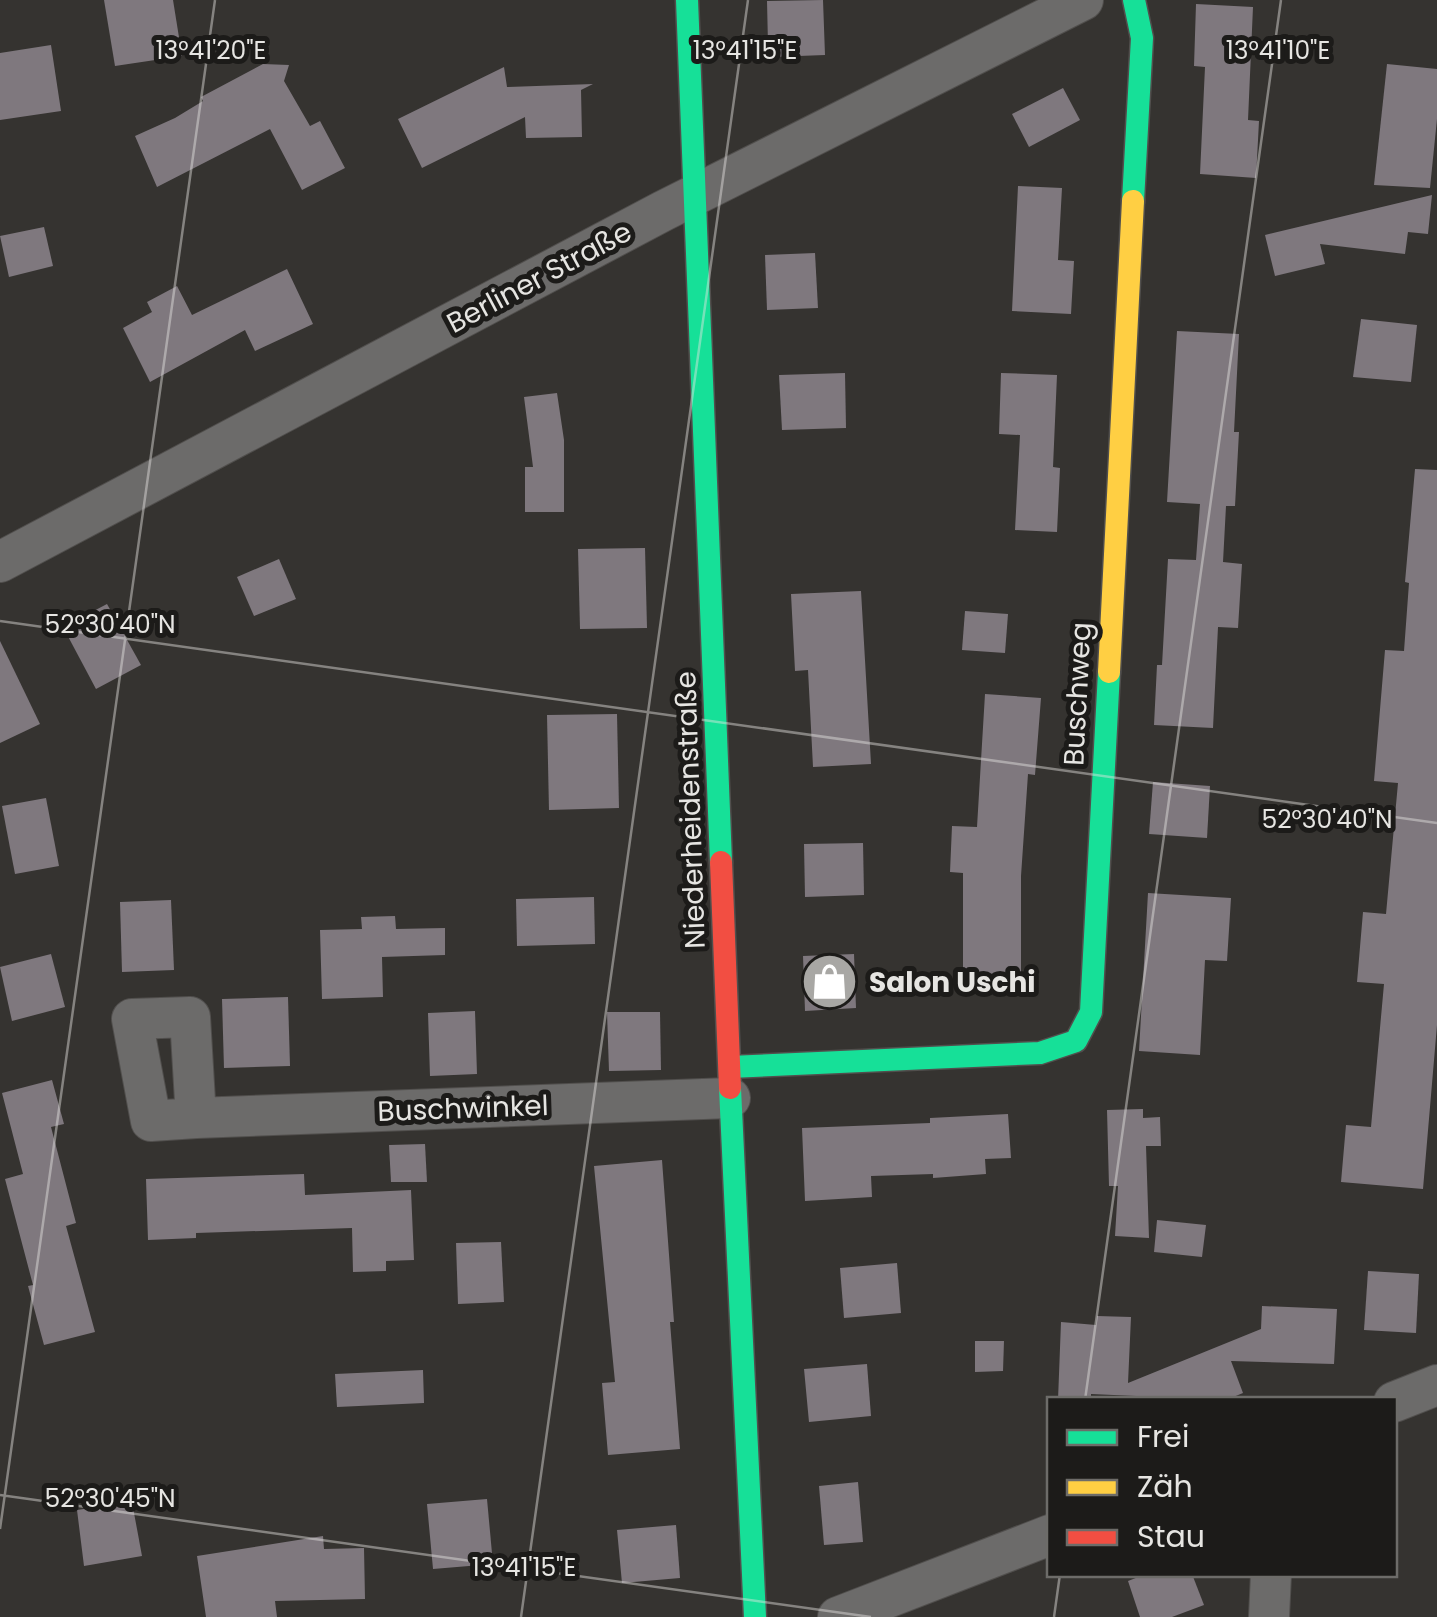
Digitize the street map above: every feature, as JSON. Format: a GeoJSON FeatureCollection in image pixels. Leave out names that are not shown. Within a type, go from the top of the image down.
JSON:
{"type":"FeatureCollection","features":[{"type":"Feature","properties":{"kind":"street","name":"Niederheidenstraße"},"geometry":{"type":"LineString","coordinates":[[687,0],[755,1617]]}},
{"type":"Feature","properties":{"kind":"street","name":"Berliner Straße"},"geometry":{"type":"LineString","coordinates":[[0,562],[696,194],[1083,0]]}},
{"type":"Feature","properties":{"kind":"street","name":"Buschweg"},"geometry":{"type":"LineString","coordinates":[[730,1082],[1040,1053],[1076,1041],[1090,1012],[1142,38],[1134,0]]}},
{"type":"Feature","properties":{"kind":"street","name":"Buschwinkel"},"geometry":{"type":"LineString","coordinates":[[196,1118],[730,1082]]}},
{"type":"Feature","properties":{"kind":"street"},"geometry":{"type":"LineString","coordinates":[[1397,1401],[1437,1385]]}},
{"type":"Feature","properties":{"kind":"street"},"geometry":{"type":"LineString","coordinates":[[838,1617],[1047,1536]]}},
{"type":"Feature","properties":{"kind":"street"},"geometry":{"type":"LineString","coordinates":[[1268,1617],[1270,1577]]}},
{"type":"Feature","properties":{"kind":"building"},"geometry":{"type":"Polygon","coordinates":[[[104,0],[173,0],[182,56],[115,66],[104,0]]]}},
{"type":"Feature","properties":{"kind":"building"},"geometry":{"type":"Polygon","coordinates":[[[823,0],[825,55],[772,57],[767,1],[823,0]]]}},
{"type":"Feature","properties":{"kind":"building"},"geometry":{"type":"Polygon","coordinates":[[[1196,4],[1253,7],[1248,120],[1259,121],[1256,178],[1200,174],[1205,67],[1194,66],[1196,4]]]}},
{"type":"Feature","properties":{"kind":"building"},"geometry":{"type":"Polygon","coordinates":[[[51,45],[61,111],[0,120],[0,53],[51,45]]]}},
{"type":"Feature","properties":{"kind":"building"},"geometry":{"type":"Polygon","coordinates":[[[263,64],[289,65],[284,81],[310,126],[320,121],[345,168],[302,190],[270,129],[157,187],[135,136],[175,118],[203,101],[201,97],[263,64]]]}},
{"type":"Feature","properties":{"kind":"building"},"geometry":{"type":"Polygon","coordinates":[[[1387,64],[1437,69],[1430,188],[1374,185],[1387,64]]]}},
{"type":"Feature","properties":{"kind":"building"},"geometry":{"type":"Polygon","coordinates":[[[504,67],[507,87],[593,84],[581,90],[582,137],[526,138],[525,117],[422,168],[398,119],[504,67]]]}},
{"type":"Feature","properties":{"kind":"building"},"geometry":{"type":"Polygon","coordinates":[[[1063,88],[1080,120],[1029,147],[1012,114],[1063,88]]]}},
{"type":"Feature","properties":{"kind":"building"},"geometry":{"type":"Polygon","coordinates":[[[1018,186],[1062,188],[1058,260],[1074,261],[1071,314],[1012,311],[1018,186]]]}},
{"type":"Feature","properties":{"kind":"building"},"geometry":{"type":"Polygon","coordinates":[[[1432,195],[1428,234],[1408,232],[1405,254],[1320,244],[1325,264],[1275,276],[1265,235],[1432,195]]]}},
{"type":"Feature","properties":{"kind":"building"},"geometry":{"type":"Polygon","coordinates":[[[44,227],[53,266],[9,277],[0,236],[44,227]]]}},
{"type":"Feature","properties":{"kind":"building"},"geometry":{"type":"Polygon","coordinates":[[[815,253],[818,308],[767,310],[765,255],[815,253]]]}},
{"type":"Feature","properties":{"kind":"building"},"geometry":{"type":"Polygon","coordinates":[[[287,269],[313,324],[255,351],[245,330],[150,382],[123,328],[152,312],[147,302],[177,286],[192,315],[287,269]]]}},
{"type":"Feature","properties":{"kind":"building"},"geometry":{"type":"Polygon","coordinates":[[[1361,319],[1417,325],[1411,382],[1353,377],[1361,319]]]}},
{"type":"Feature","properties":{"kind":"building"},"geometry":{"type":"Polygon","coordinates":[[[1177,331],[1239,334],[1235,506],[1226,506],[1223,562],[1242,564],[1238,628],[1218,627],[1213,728],[1154,725],[1168,559],[1196,560],[1200,504],[1167,502],[1177,331]]]}},
{"type":"Feature","properties":{"kind":"building"},"geometry":{"type":"Polygon","coordinates":[[[845,373],[846,428],[782,430],[779,375],[845,373]]]}},
{"type":"Feature","properties":{"kind":"building"},"geometry":{"type":"Polygon","coordinates":[[[1001,373],[1057,375],[1053,467],[1060,468],[1057,532],[1015,530],[1020,435],[999,434],[1001,373]]]}},
{"type":"Feature","properties":{"kind":"building"},"geometry":{"type":"Polygon","coordinates":[[[557,393],[564,440],[564,512],[525,512],[525,467],[533,467],[524,397],[557,393]]]}},
{"type":"Feature","properties":{"kind":"building"},"geometry":{"type":"Polygon","coordinates":[[[1415,469],[1437,470],[1437,1025],[1423,1189],[1341,1182],[1346,1125],[1371,1127],[1384,984],[1357,982],[1363,912],[1386,914],[1398,783],[1374,781],[1385,650],[1404,651],[1409,583],[1405,582],[1415,469]]]}},
{"type":"Feature","properties":{"kind":"building"},"geometry":{"type":"Polygon","coordinates":[[[645,548],[647,628],[580,629],[578,549],[645,548]]]}},
{"type":"Feature","properties":{"kind":"building"},"geometry":{"type":"Polygon","coordinates":[[[279,559],[296,599],[254,616],[237,577],[279,559]]]}},
{"type":"Feature","properties":{"kind":"building"},"geometry":{"type":"Polygon","coordinates":[[[861,591],[871,764],[813,767],[808,670],[795,671],[791,594],[861,591]]]}},
{"type":"Feature","properties":{"kind":"building"},"geometry":{"type":"Polygon","coordinates":[[[107,604],[141,665],[96,689],[63,627],[107,604]]]}},
{"type":"Feature","properties":{"kind":"building"},"geometry":{"type":"Polygon","coordinates":[[[965,611],[1008,614],[1005,653],[962,650],[965,611]]]}},
{"type":"Feature","properties":{"kind":"building"},"geometry":{"type":"Polygon","coordinates":[[[0,641],[40,724],[0,743],[0,641]]]}},
{"type":"Feature","properties":{"kind":"building"},"geometry":{"type":"Polygon","coordinates":[[[985,694],[1041,698],[1035,775],[1028,774],[1021,876],[1021,976],[963,976],[963,873],[950,872],[952,826],[977,827],[985,694]]]}},
{"type":"Feature","properties":{"kind":"building"},"geometry":{"type":"Polygon","coordinates":[[[617,714],[619,808],[549,810],[547,715],[617,714]]]}},
{"type":"Feature","properties":{"kind":"building"},"geometry":{"type":"Polygon","coordinates":[[[1153,782],[1210,786],[1207,838],[1149,834],[1153,782]]]}},
{"type":"Feature","properties":{"kind":"building"},"geometry":{"type":"Polygon","coordinates":[[[46,798],[59,866],[15,874],[2,806],[46,798]]]}},
{"type":"Feature","properties":{"kind":"building"},"geometry":{"type":"Polygon","coordinates":[[[863,843],[864,895],[805,897],[804,844],[863,843]]]}},
{"type":"Feature","properties":{"kind":"building"},"geometry":{"type":"Polygon","coordinates":[[[1148,893],[1231,898],[1227,961],[1205,960],[1200,1055],[1139,1051],[1148,893]]]}},
{"type":"Feature","properties":{"kind":"building"},"geometry":{"type":"Polygon","coordinates":[[[594,897],[595,944],[517,946],[516,899],[594,897]]]}},
{"type":"Feature","properties":{"kind":"building"},"geometry":{"type":"Polygon","coordinates":[[[171,900],[174,970],[122,972],[120,902],[171,900]]]}},
{"type":"Feature","properties":{"kind":"building"},"geometry":{"type":"Polygon","coordinates":[[[395,916],[396,929],[445,928],[445,955],[382,957],[383,997],[322,999],[320,930],[362,929],[361,917],[395,916]]]}},
{"type":"Feature","properties":{"kind":"building"},"geometry":{"type":"Polygon","coordinates":[[[51,954],[65,1007],[12,1021],[0,967],[51,954]]]}},
{"type":"Feature","properties":{"kind":"building","name":"Salon Uschi"},"geometry":{"type":"Polygon","coordinates":[[[854,954],[856,1008],[805,1011],[803,956],[854,954]]]}},
{"type":"Feature","properties":{"kind":"building"},"geometry":{"type":"Polygon","coordinates":[[[288,997],[290,1066],[224,1068],[222,999],[288,997]]]}},
{"type":"Feature","properties":{"kind":"building"},"geometry":{"type":"Polygon","coordinates":[[[475,1011],[477,1074],[430,1076],[428,1013],[475,1011]]]}},
{"type":"Feature","properties":{"kind":"building"},"geometry":{"type":"Polygon","coordinates":[[[607,1012],[660,1012],[661,1070],[609,1071],[607,1012]]]}},
{"type":"Feature","properties":{"kind":"building"},"geometry":{"type":"Polygon","coordinates":[[[52,1080],[64,1124],[51,1127],[76,1223],[66,1226],[95,1332],[44,1345],[28,1286],[33,1285],[5,1179],[23,1174],[2,1093],[52,1080]]]}},
{"type":"Feature","properties":{"kind":"building"},"geometry":{"type":"Polygon","coordinates":[[[1143,1109],[1143,1118],[1160,1117],[1161,1146],[1146,1146],[1149,1238],[1115,1236],[1118,1186],[1109,1186],[1107,1110],[1143,1109]]]}},
{"type":"Feature","properties":{"kind":"building"},"geometry":{"type":"Polygon","coordinates":[[[1008,1114],[1011,1158],[985,1159],[986,1174],[933,1178],[933,1174],[871,1176],[872,1197],[805,1201],[802,1128],[930,1123],[930,1118],[1008,1114]]]}},
{"type":"Feature","properties":{"kind":"building"},"geometry":{"type":"Polygon","coordinates":[[[425,1144],[427,1182],[391,1182],[389,1145],[425,1144]]]}},
{"type":"Feature","properties":{"kind":"building"},"geometry":{"type":"Polygon","coordinates":[[[662,1160],[680,1449],[608,1455],[602,1383],[615,1382],[594,1166],[662,1160]]]}},
{"type":"Feature","properties":{"kind":"building"},"geometry":{"type":"Polygon","coordinates":[[[304,1174],[305,1195],[411,1190],[414,1260],[386,1261],[386,1271],[353,1272],[352,1228],[196,1233],[196,1238],[148,1240],[146,1179],[304,1174]]]}},
{"type":"Feature","properties":{"kind":"building"},"geometry":{"type":"Polygon","coordinates":[[[1157,1220],[1206,1225],[1202,1257],[1154,1252],[1157,1220]]]}},
{"type":"Feature","properties":{"kind":"building"},"geometry":{"type":"Polygon","coordinates":[[[501,1242],[504,1302],[458,1304],[456,1243],[501,1242]]]}},
{"type":"Feature","properties":{"kind":"building"},"geometry":{"type":"Polygon","coordinates":[[[897,1263],[901,1313],[844,1318],[840,1268],[897,1263]]]}},
{"type":"Feature","properties":{"kind":"building"},"geometry":{"type":"Polygon","coordinates":[[[1368,1271],[1419,1274],[1416,1333],[1364,1330],[1368,1271]]]}},
{"type":"Feature","properties":{"kind":"building"},"geometry":{"type":"Polygon","coordinates":[[[1262,1306],[1337,1309],[1334,1364],[1231,1361],[1243,1393],[1233,1397],[1058,1397],[1061,1322],[1096,1325],[1097,1316],[1131,1317],[1128,1383],[1261,1329],[1262,1306]]]}},
{"type":"Feature","properties":{"kind":"building"},"geometry":{"type":"Polygon","coordinates":[[[975,1341],[1004,1341],[1003,1371],[975,1372],[975,1341]]]}},
{"type":"Feature","properties":{"kind":"building"},"geometry":{"type":"Polygon","coordinates":[[[867,1364],[871,1416],[809,1422],[804,1369],[867,1364]]]}},
{"type":"Feature","properties":{"kind":"building"},"geometry":{"type":"Polygon","coordinates":[[[423,1370],[424,1403],[337,1407],[335,1374],[423,1370]]]}},
{"type":"Feature","properties":{"kind":"building"},"geometry":{"type":"Polygon","coordinates":[[[858,1482],[863,1542],[824,1545],[819,1486],[858,1482]]]}},
{"type":"Feature","properties":{"kind":"building"},"geometry":{"type":"Polygon","coordinates":[[[487,1499],[493,1564],[433,1569],[427,1504],[487,1499]]]}},
{"type":"Feature","properties":{"kind":"building"},"geometry":{"type":"Polygon","coordinates":[[[132,1502],[142,1556],[84,1566],[77,1510],[132,1502]]]}},
{"type":"Feature","properties":{"kind":"building"},"geometry":{"type":"Polygon","coordinates":[[[676,1525],[680,1578],[622,1583],[617,1530],[676,1525]]]}},
{"type":"Feature","properties":{"kind":"building"},"geometry":{"type":"Polygon","coordinates":[[[323,1536],[324,1549],[364,1548],[365,1599],[275,1601],[277,1617],[206,1617],[197,1556],[323,1536]]]}},
{"type":"Feature","properties":{"kind":"building"},"geometry":{"type":"Polygon","coordinates":[[[1138,1577],[1193,1577],[1204,1605],[1172,1617],[1140,1617],[1128,1581],[1138,1577]]]}},
{"type":"Feature","properties":{"kind":"traffic: fast"},"geometry":{"type":"LineString","coordinates":[[687,0],[721,862]]}},
{"type":"Feature","properties":{"kind":"traffic: fast"},"geometry":{"type":"LineString","coordinates":[[1133,201],[1142,38],[1134,0]]}},
{"type":"Feature","properties":{"kind":"traffic: fast"},"geometry":{"type":"LineString","coordinates":[[730,1067],[1040,1053],[1076,1041],[1091,1012],[1109,672]]}},
{"type":"Feature","properties":{"kind":"traffic: fast"},"geometry":{"type":"LineString","coordinates":[[730,1088],[755,1617]]}},
{"type":"Feature","properties":{"kind":"traffic: slow"},"geometry":{"type":"LineString","coordinates":[[1109,672],[1133,201]]}},
{"type":"Feature","properties":{"kind":"traffic: jam"},"geometry":{"type":"LineString","coordinates":[[721,862],[730,1088]]}},
{"type":"Feature","properties":{"kind":"place","name":"Salon Uschi"},"geometry":{"type":"Point","coordinates":[830,982]}}]}
